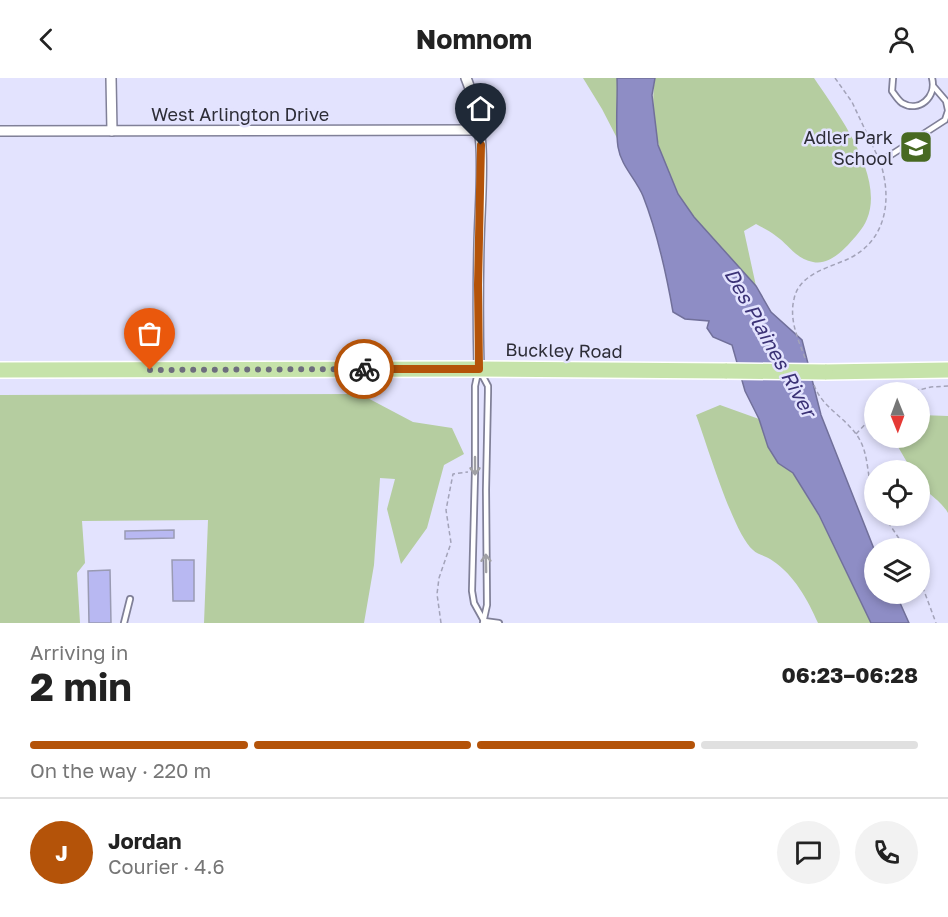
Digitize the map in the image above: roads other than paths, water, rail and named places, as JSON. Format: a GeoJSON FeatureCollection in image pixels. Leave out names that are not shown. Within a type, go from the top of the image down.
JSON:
{"type":"FeatureCollection","features":[{"type":"Feature","properties":{"kind":"main road","name":"Buckley Road"},"geometry":{"type":"LineString","coordinates":[[0,370],[479,369],[825,372],[948,370]]}},
{"type":"Feature","properties":{"kind":"street"},"geometry":{"type":"LineString","coordinates":[[111,78],[112,131]]}},
{"type":"Feature","properties":{"kind":"street"},"geometry":{"type":"LineString","coordinates":[[466,78],[480,130],[481,145],[479,369]]}},
{"type":"Feature","properties":{"kind":"street","name":"West Arlington Drive"},"geometry":{"type":"LineString","coordinates":[[0,131],[480,130]]}},
{"type":"Feature","properties":{"kind":"lane"},"geometry":{"type":"LineString","coordinates":[[893,78],[892,91],[902,103],[910,105],[925,102],[931,96],[934,87]]}},
{"type":"Feature","properties":{"kind":"lane"},"geometry":{"type":"LineString","coordinates":[[880,162],[945,120],[948,110],[946,101],[934,87],[932,78]]}},
{"type":"Feature","properties":{"kind":"lane"},"geometry":{"type":"LineString","coordinates":[[479,369],[475,386],[472,591],[474,603],[484,622]]}},
{"type":"Feature","properties":{"kind":"lane"},"geometry":{"type":"LineString","coordinates":[[479,369],[488,386],[487,605],[484,622]]}},
{"type":"Feature","properties":{"kind":"lane"},"geometry":{"type":"LineString","coordinates":[[475,431],[488,431]]}},
{"type":"Feature","properties":{"kind":"lane"},"geometry":{"type":"LineString","coordinates":[[124,623],[130,599]]}},
{"type":"Feature","properties":{"kind":"lane"},"geometry":{"type":"LineString","coordinates":[[484,622],[499,623]]}},
{"type":"Feature","properties":{"kind":"water","name":"Des Plaines River"},"geometry":{"type":"Polygon","coordinates":[[[617,78],[655,78],[652,95],[658,145],[678,194],[694,217],[756,286],[771,312],[802,340],[821,415],[870,538],[864,538],[864,604],[900,604],[909,623],[871,623],[819,515],[793,473],[778,463],[768,447],[759,419],[745,391],[732,345],[713,337],[707,328],[709,321],[685,319],[673,312],[653,225],[640,190],[622,160],[618,147],[617,78]]]}},
{"type":"Feature","properties":{"kind":"place","name":"Adler Park School"},"geometry":{"type":"Point","coordinates":[916,147]}}]}
